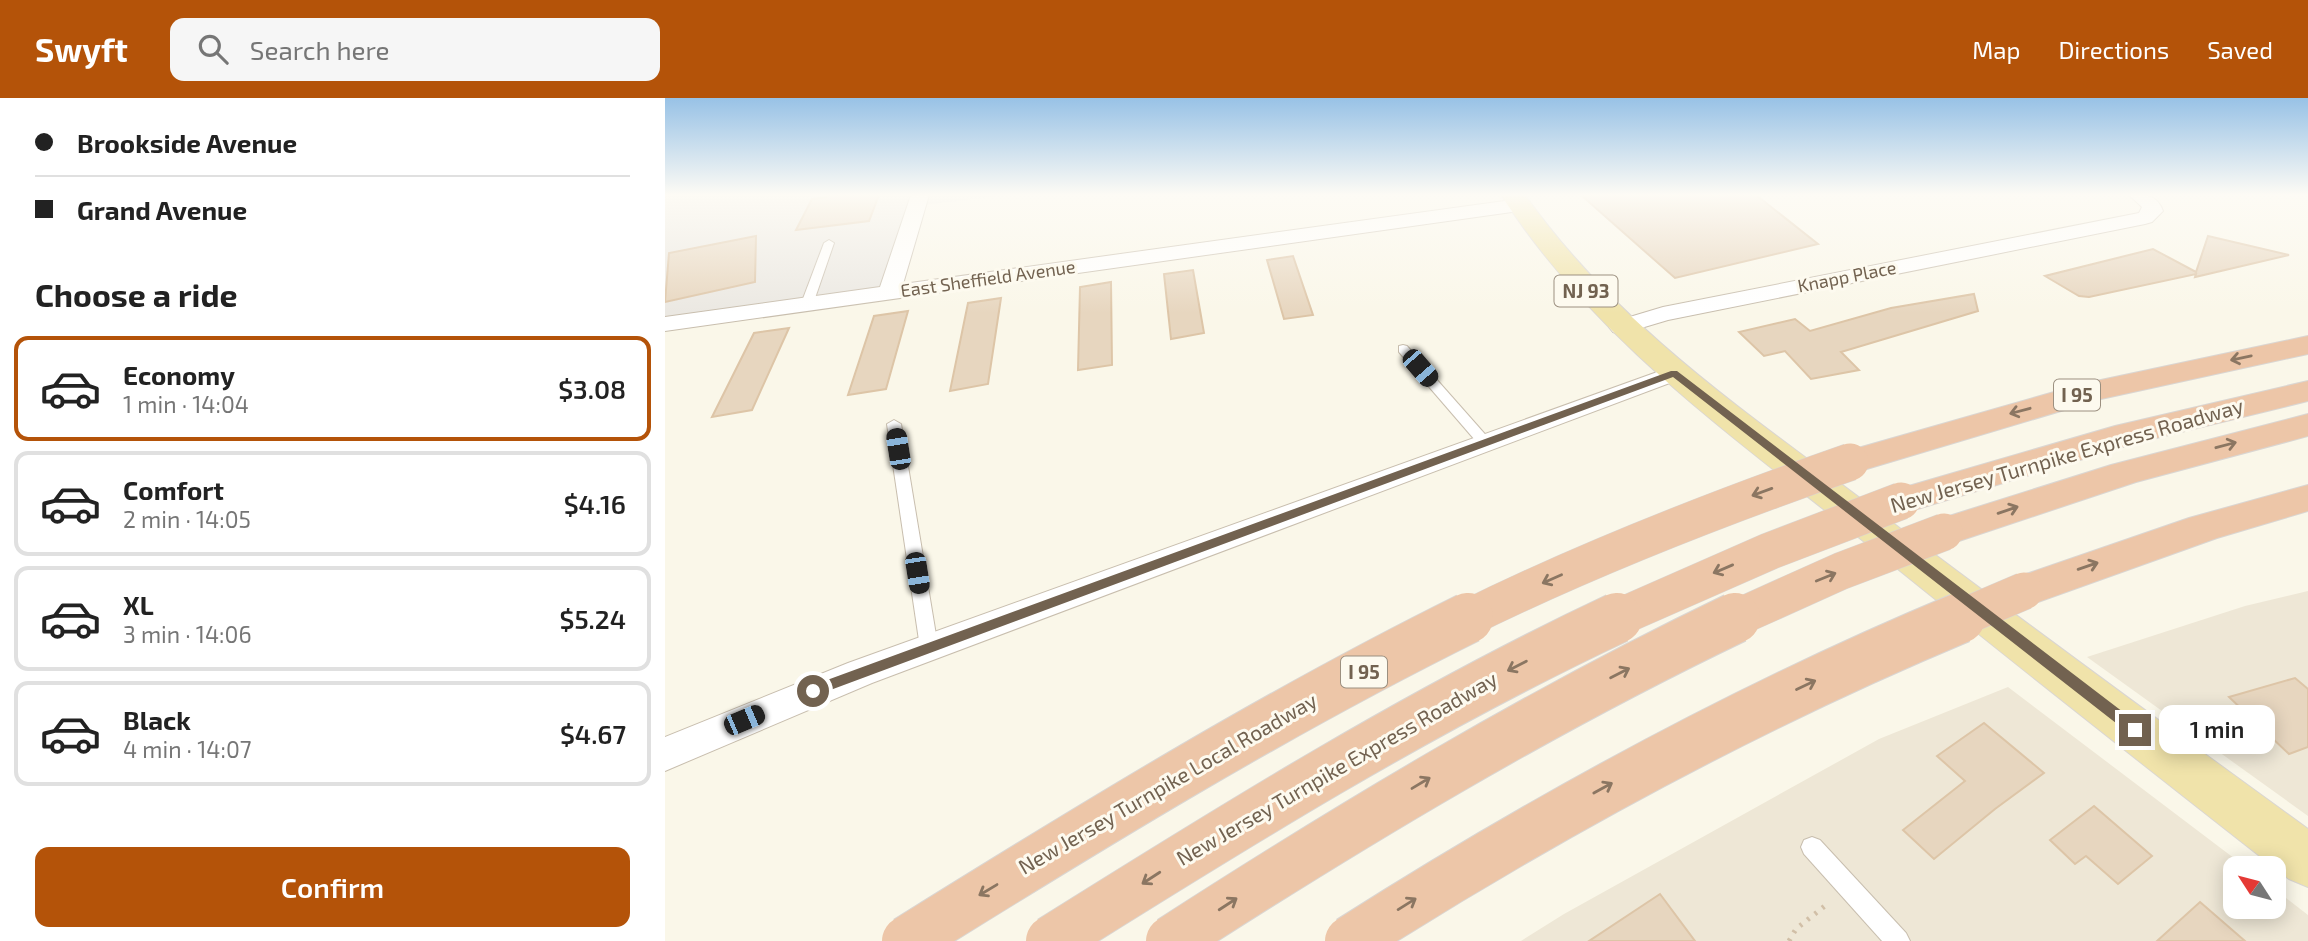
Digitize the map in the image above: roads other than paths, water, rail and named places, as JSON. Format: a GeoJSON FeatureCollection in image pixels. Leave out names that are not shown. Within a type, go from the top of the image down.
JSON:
{"type":"FeatureCollection","features":[{"type":"Feature","properties":{"kind":"highway","name":"New Jersey Turnpike Local Roadway"},"geometry":{"type":"LineString","coordinates":[[907,941],[1060,846],[1221,752],[1467,618],[1665,530],[1850,462],[2094,391],[2308,345]]}},
{"type":"Feature","properties":{"kind":"highway","name":"New Jersey Turnpike Express Roadway"},"geometry":{"type":"LineString","coordinates":[[1051,941],[1296,788],[1479,686],[1693,582],[1823,529],[1901,501],[2127,434],[2308,391]]}},
{"type":"Feature","properties":{"kind":"highway","name":"New Jersey Turnpike Express Roadway"},"geometry":{"type":"LineString","coordinates":[[1171,941],[1447,768],[1608,679],[1817,580],[1944,532],[2123,473],[2308,425]]}},
{"type":"Feature","properties":{"kind":"highway"},"geometry":{"type":"LineString","coordinates":[[1350,941],[1488,854],[1661,757],[1884,649],[2024,591],[2203,527],[2308,498]]}},
{"type":"Feature","properties":{"kind":"main road","name":"NJ 93"},"geometry":{"type":"LineString","coordinates":[[1541,234],[1571,275],[1621,327],[1674,373],[2030,650],[2308,861]]}},
{"type":"Feature","properties":{"kind":"street"},"geometry":{"type":"LineString","coordinates":[[889,293],[908,234]]}},
{"type":"Feature","properties":{"kind":"street","name":"East Sheffield Avenue"},"geometry":{"type":"LineString","coordinates":[[665,324],[1284,234]]}},
{"type":"Feature","properties":{"kind":"street","name":"Knapp Place"},"geometry":{"type":"LineString","coordinates":[[1621,327],[1676,311],[2063,234]]}},
{"type":"Feature","properties":{"kind":"street"},"geometry":{"type":"LineString","coordinates":[[665,754],[789,701],[929,647],[1674,373]]}},
{"type":"Feature","properties":{"kind":"lane"},"geometry":{"type":"LineString","coordinates":[[807,304],[829,243]]}},
{"type":"Feature","properties":{"kind":"lane"},"geometry":{"type":"LineString","coordinates":[[1403,349],[1486,444]]}},
{"type":"Feature","properties":{"kind":"lane"},"geometry":{"type":"LineString","coordinates":[[894,424],[929,647]]}},
{"type":"Feature","properties":{"kind":"lane"},"geometry":{"type":"LineString","coordinates":[[1812,846],[1898,941]]}}]}
